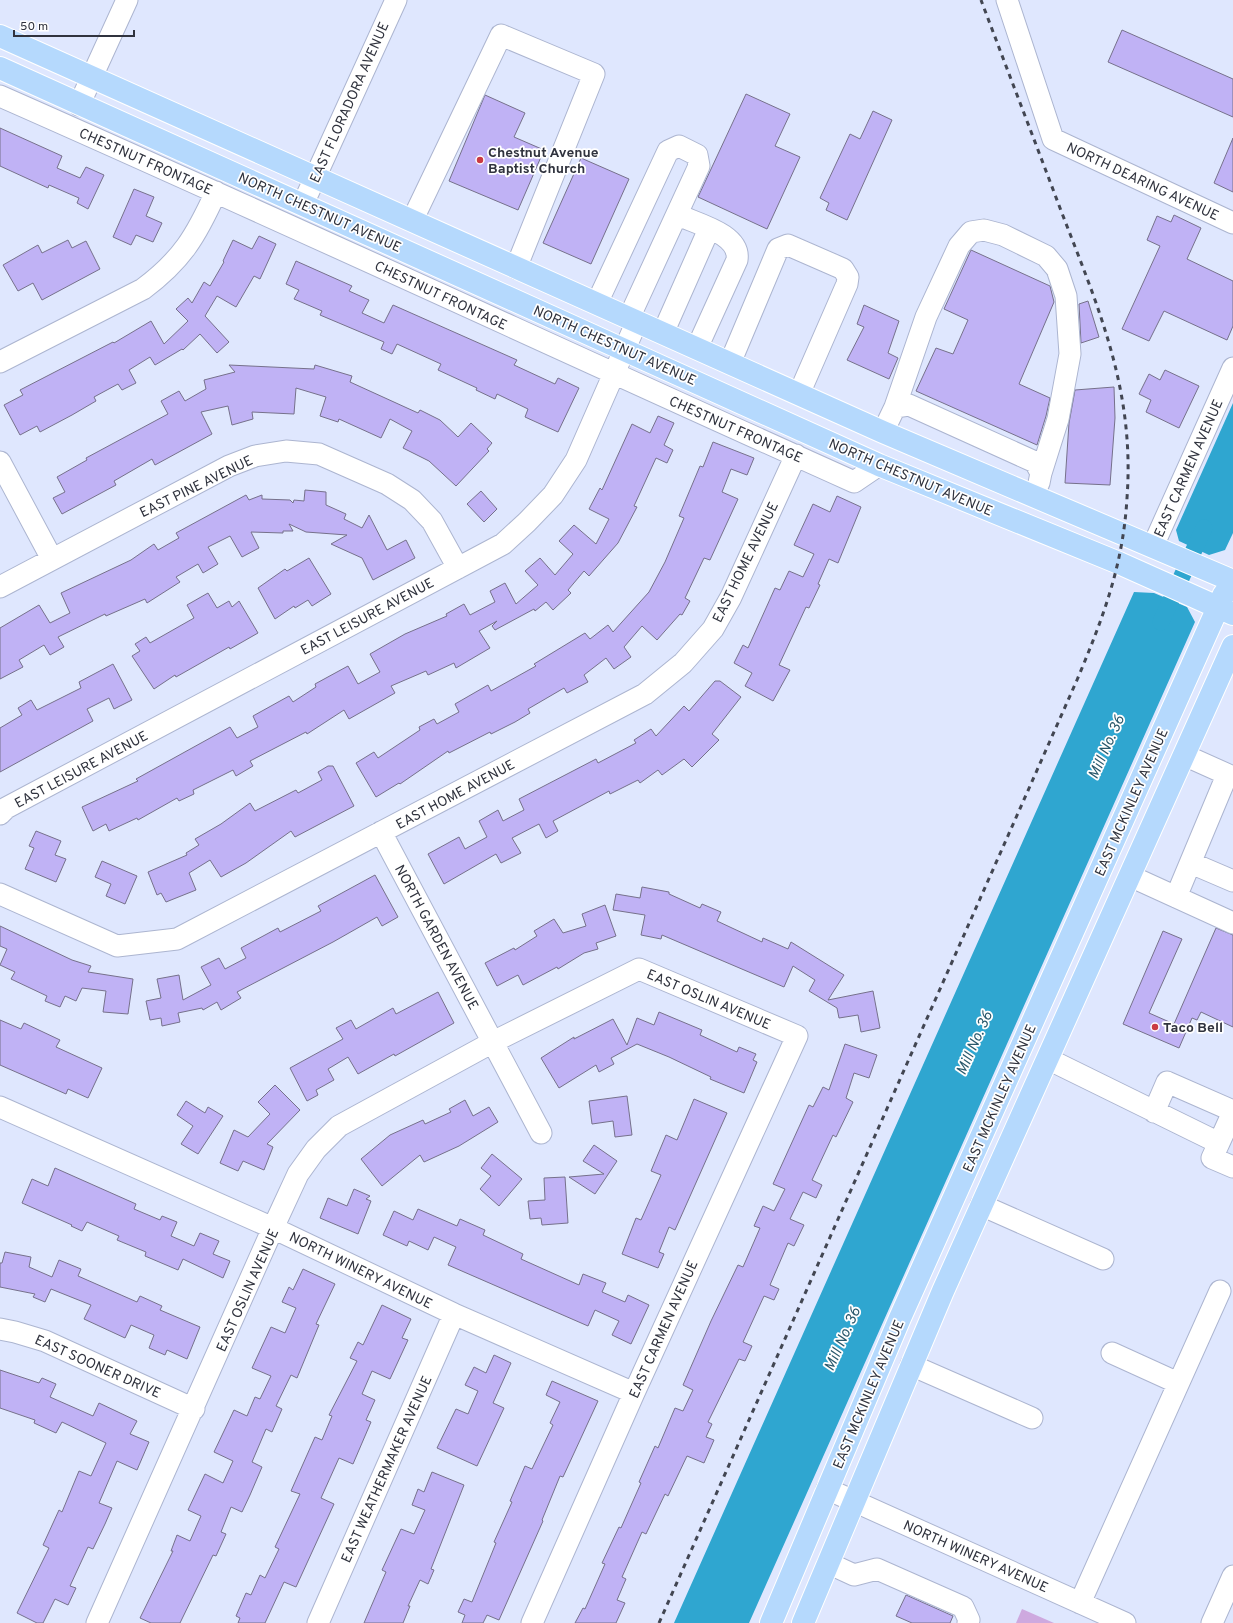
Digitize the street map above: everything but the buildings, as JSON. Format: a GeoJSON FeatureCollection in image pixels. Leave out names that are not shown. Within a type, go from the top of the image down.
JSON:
{"type":"FeatureCollection","features":[{"type":"Feature","properties":{"kind":"main road","name":"NORTH CHESTNUT AVENUE"},"geometry":{"type":"LineString","coordinates":[[0,36],[883,432],[1232,579]]}},
{"type":"Feature","properties":{"kind":"main road","name":"NORTH CHESTNUT AVENUE"},"geometry":{"type":"LineString","coordinates":[[0,68],[79,105],[303,204],[879,465],[1104,557],[1226,611]]}},
{"type":"Feature","properties":{"kind":"main road"},"geometry":{"type":"LineString","coordinates":[[787,423],[803,420],[817,422],[863,442],[872,442],[879,438],[883,432]]}},
{"type":"Feature","properties":{"kind":"main road"},"geometry":{"type":"LineString","coordinates":[[1104,557],[1153,546]]}},
{"type":"Feature","properties":{"kind":"main road","name":"EAST MCKINLEY AVENUE"},"geometry":{"type":"LineString","coordinates":[[771,1623],[900,1318],[1132,801],[1226,611],[1232,579]]}},
{"type":"Feature","properties":{"kind":"main road","name":"EAST MCKINLEY AVENUE"},"geometry":{"type":"LineString","coordinates":[[803,1623],[911,1365],[981,1205],[1233,646]]}},
{"type":"Feature","properties":{"kind":"main road"},"geometry":{"type":"LineString","coordinates":[[1048,1059],[1043,1053],[1044,1037],[1114,877],[1132,801]]}},
{"type":"Feature","properties":{"kind":"street"},"geometry":{"type":"LineString","coordinates":[[79,105],[127,0]]}},
{"type":"Feature","properties":{"kind":"street","name":"EAST FLORADORA AVENUE"},"geometry":{"type":"LineString","coordinates":[[303,204],[396,0]]}},
{"type":"Feature","properties":{"kind":"street","name":"NORTH DEARING AVENUE"},"geometry":{"type":"LineString","coordinates":[[1007,0],[1053,139],[1233,222]]}},
{"type":"Feature","properties":{"kind":"street"},"geometry":{"type":"LineString","coordinates":[[412,221],[501,35],[594,74],[516,268]]}},
{"type":"Feature","properties":{"kind":"street","name":"CHESTNUT FRONTAGE"},"geometry":{"type":"LineString","coordinates":[[0,96],[216,192],[854,482],[879,465]]}},
{"type":"Feature","properties":{"kind":"street","name":"EAST LEISURE AVENUE"},"geometry":{"type":"LineString","coordinates":[[0,814],[6,808],[503,544],[527,522],[553,495],[576,460],[625,349],[633,320],[697,173],[699,162],[697,155],[679,146],[668,151],[596,303]]}},
{"type":"Feature","properties":{"kind":"street"},"geometry":{"type":"LineString","coordinates":[[0,362],[143,289],[157,278],[180,256],[197,232],[216,192]]}},
{"type":"Feature","properties":{"kind":"street"},"geometry":{"type":"LineString","coordinates":[[678,215],[730,239],[738,253],[737,260],[697,348]]}},
{"type":"Feature","properties":{"kind":"street"},"geometry":{"type":"LineString","coordinates":[[663,333],[709,229]]}},
{"type":"Feature","properties":{"kind":"street"},"geometry":{"type":"LineString","coordinates":[[883,432],[895,407],[926,317],[959,246],[971,232],[984,230],[1003,235],[1046,256],[1057,269],[1066,296],[1070,354],[1058,419],[1034,496]]}},
{"type":"Feature","properties":{"kind":"street"},"geometry":{"type":"LineString","coordinates":[[730,363],[778,249],[788,245],[837,266],[843,269],[848,277],[848,284],[799,394]]}},
{"type":"Feature","properties":{"kind":"street","name":"EAST CARMEN AVENUE"},"geometry":{"type":"LineString","coordinates":[[1153,546],[1233,368]]}},
{"type":"Feature","properties":{"kind":"street"},"geometry":{"type":"LineString","coordinates":[[895,407],[909,405],[1034,462],[1041,473]]}},
{"type":"Feature","properties":{"kind":"street","name":"EAST PINE AVENUE"},"geometry":{"type":"LineString","coordinates":[[0,587],[229,466],[255,456],[286,451],[319,454],[387,484],[412,500],[432,522],[458,568]]}},
{"type":"Feature","properties":{"kind":"street","name":"EAST HOME AVENUE"},"geometry":{"type":"LineString","coordinates":[[0,894],[117,946],[177,939],[645,694],[683,663],[712,629],[731,597],[796,455]]}},
{"type":"Feature","properties":{"kind":"street"},"geometry":{"type":"LineString","coordinates":[[0,462],[52,559]]}},
{"type":"Feature","properties":{"kind":"street"},"geometry":{"type":"LineString","coordinates":[[1176,897],[1230,776],[1184,755]]}},
{"type":"Feature","properties":{"kind":"street","name":"NORTH GARDEN AVENUE"},"geometry":{"type":"LineString","coordinates":[[381,832],[493,1042]]}},
{"type":"Feature","properties":{"kind":"street"},"geometry":{"type":"LineString","coordinates":[[1191,863],[1233,881]]}},
{"type":"Feature","properties":{"kind":"street"},"geometry":{"type":"LineString","coordinates":[[1130,876],[1233,923]]}},
{"type":"Feature","properties":{"kind":"street","name":"EAST OSLIN AVENUE"},"geometry":{"type":"LineString","coordinates":[[97,1623],[298,1174],[316,1149],[339,1126],[493,1042],[639,970],[797,1036]]}},
{"type":"Feature","properties":{"kind":"street","name":"EAST CARMEN AVENUE"},"geometry":{"type":"LineString","coordinates":[[532,1623],[634,1393],[797,1036]]}},
{"type":"Feature","properties":{"kind":"street"},"geometry":{"type":"LineString","coordinates":[[493,1042],[540,1133]]}},
{"type":"Feature","properties":{"kind":"street"},"geometry":{"type":"LineString","coordinates":[[1048,1059],[1219,1143]]}},
{"type":"Feature","properties":{"kind":"street"},"geometry":{"type":"LineString","coordinates":[[1154,1112],[1167,1082],[1233,1112],[1212,1158],[1233,1167]]}},
{"type":"Feature","properties":{"kind":"street","name":"NORTH WINERY AVENUE"},"geometry":{"type":"LineString","coordinates":[[0,1107],[273,1228],[454,1314],[634,1393]]}},
{"type":"Feature","properties":{"kind":"street"},"geometry":{"type":"LineString","coordinates":[[981,1205],[1103,1259]]}},
{"type":"Feature","properties":{"kind":"street"},"geometry":{"type":"LineString","coordinates":[[1080,1602],[1220,1291]]}},
{"type":"Feature","properties":{"kind":"street","name":"EAST WEATHERMAKER AVENUE"},"geometry":{"type":"LineString","coordinates":[[318,1623],[454,1314]]}},
{"type":"Feature","properties":{"kind":"street","name":"EAST SOONER DRIVE"},"geometry":{"type":"LineString","coordinates":[[0,1329],[15,1332],[45,1342],[194,1409]]}},
{"type":"Feature","properties":{"kind":"street"},"geometry":{"type":"LineString","coordinates":[[1112,1354],[1178,1383]]}},
{"type":"Feature","properties":{"kind":"street"},"geometry":{"type":"LineString","coordinates":[[911,1365],[1032,1418]]}},
{"type":"Feature","properties":{"kind":"street","name":"NORTH WINERY AVENUE"},"geometry":{"type":"LineString","coordinates":[[827,1489],[1125,1623]]}},
{"type":"Feature","properties":{"kind":"street"},"geometry":{"type":"LineString","coordinates":[[828,1563],[854,1575],[877,1569],[963,1607],[968,1615],[968,1623]]}},
{"type":"Feature","properties":{"kind":"street"},"geometry":{"type":"LineString","coordinates":[[1212,1623],[1233,1576]]}},
{"type":"Feature","properties":{"kind":"shaded area"},"geometry":{"type":"Polygon","coordinates":[[[1022,1609],[1054,1623],[1016,1623],[1022,1609]]]}},
{"type":"Feature","properties":{"kind":"water"},"geometry":{"type":"Polygon","coordinates":[[[1233,403],[1233,533],[1225,550],[1209,555],[1179,541],[1176,530],[1233,403]]]}},
{"type":"Feature","properties":{"kind":"water"},"geometry":{"type":"Polygon","coordinates":[[[1134,592],[1154,593],[1187,607],[1195,622],[749,1623],[674,1623],[1134,592]]]}},
{"type":"Feature","properties":{"kind":"waterway","name":"Mill No. 36"},"geometry":{"type":"LineString","coordinates":[[1161,622],[1204,528]]}},
{"type":"Feature","properties":{"kind":"railway"},"geometry":{"type":"LineString","coordinates":[[659,1623],[1077,680],[1103,613],[1121,546],[1127,498],[1128,458],[1125,421],[1111,349],[1088,280],[981,0]]}},
{"type":"Feature","properties":{"kind":"place","name":"Chestnut Avenue Baptist Church"},"geometry":{"type":"Point","coordinates":[480,160]}},
{"type":"Feature","properties":{"kind":"place","name":"Taco Bell"},"geometry":{"type":"Point","coordinates":[1155,1027]}}]}
